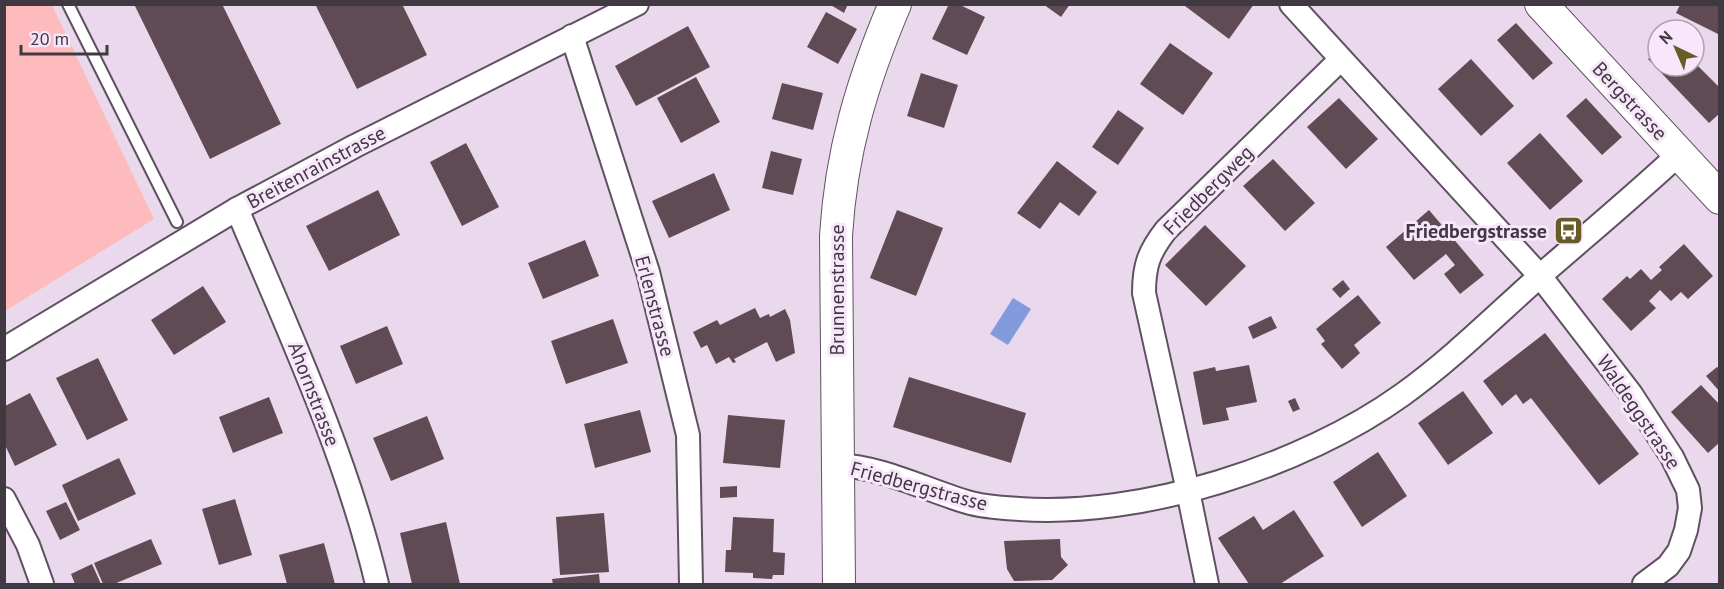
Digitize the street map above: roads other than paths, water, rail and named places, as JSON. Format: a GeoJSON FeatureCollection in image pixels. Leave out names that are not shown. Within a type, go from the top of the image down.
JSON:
{"type":"FeatureCollection","features":[{"type":"Feature","properties":{"kind":"main road","name":"Brunnenstrasse"},"geometry":{"type":"LineString","coordinates":[[839,585],[836,236],[839,192],[863,86],[895,4]]}},
{"type":"Feature","properties":{"kind":"main road","name":"Bergstrasse"},"geometry":{"type":"LineString","coordinates":[[1541,4],[1719,198]]}},
{"type":"Feature","properties":{"kind":"street","name":"Breitenrainstrasse"},"geometry":{"type":"LineString","coordinates":[[4,349],[237,209],[355,146],[637,4]]}},
{"type":"Feature","properties":{"kind":"street"},"geometry":{"type":"LineString","coordinates":[[1291,4],[1540,276]]}},
{"type":"Feature","properties":{"kind":"street","name":"Erlenstrasse"},"geometry":{"type":"LineString","coordinates":[[572,36],[648,272],[688,435],[691,585]]}},
{"type":"Feature","properties":{"kind":"street","name":"Friedbergweg"},"geometry":{"type":"LineString","coordinates":[[1207,585],[1144,292],[1147,260],[1166,230],[1340,60]]}},
{"type":"Feature","properties":{"kind":"street","name":"Friedbergstrasse"},"geometry":{"type":"LineString","coordinates":[[837,465],[857,466],[878,471],[969,503],[1020,510],[1125,504],[1188,491],[1278,462],[1328,440],[1374,413],[1430,374],[1679,154]]}},
{"type":"Feature","properties":{"kind":"street","name":"Ahornstrasse"},"geometry":{"type":"LineString","coordinates":[[237,209],[324,414],[370,554],[377,585]]}},
{"type":"Feature","properties":{"kind":"street","name":"Waldeggstrasse"},"geometry":{"type":"LineString","coordinates":[[1540,276],[1631,393],[1672,457],[1688,490],[1690,508],[1679,551],[1668,566],[1644,585]]}},
{"type":"Feature","properties":{"kind":"street"},"geometry":{"type":"LineString","coordinates":[[4,499],[28,545],[42,585]]}},
{"type":"Feature","properties":{"kind":"lane"},"geometry":{"type":"LineString","coordinates":[[68,4],[177,222]]}},
{"type":"Feature","properties":{"kind":"water"},"geometry":{"type":"Polygon","coordinates":[[[1013,298],[1031,309],[1008,345],[990,334],[1013,298]]]}},
{"type":"Feature","properties":{"kind":"place","name":"Friedbergstrasse"},"geometry":{"type":"Point","coordinates":[1568,231]}}]}
